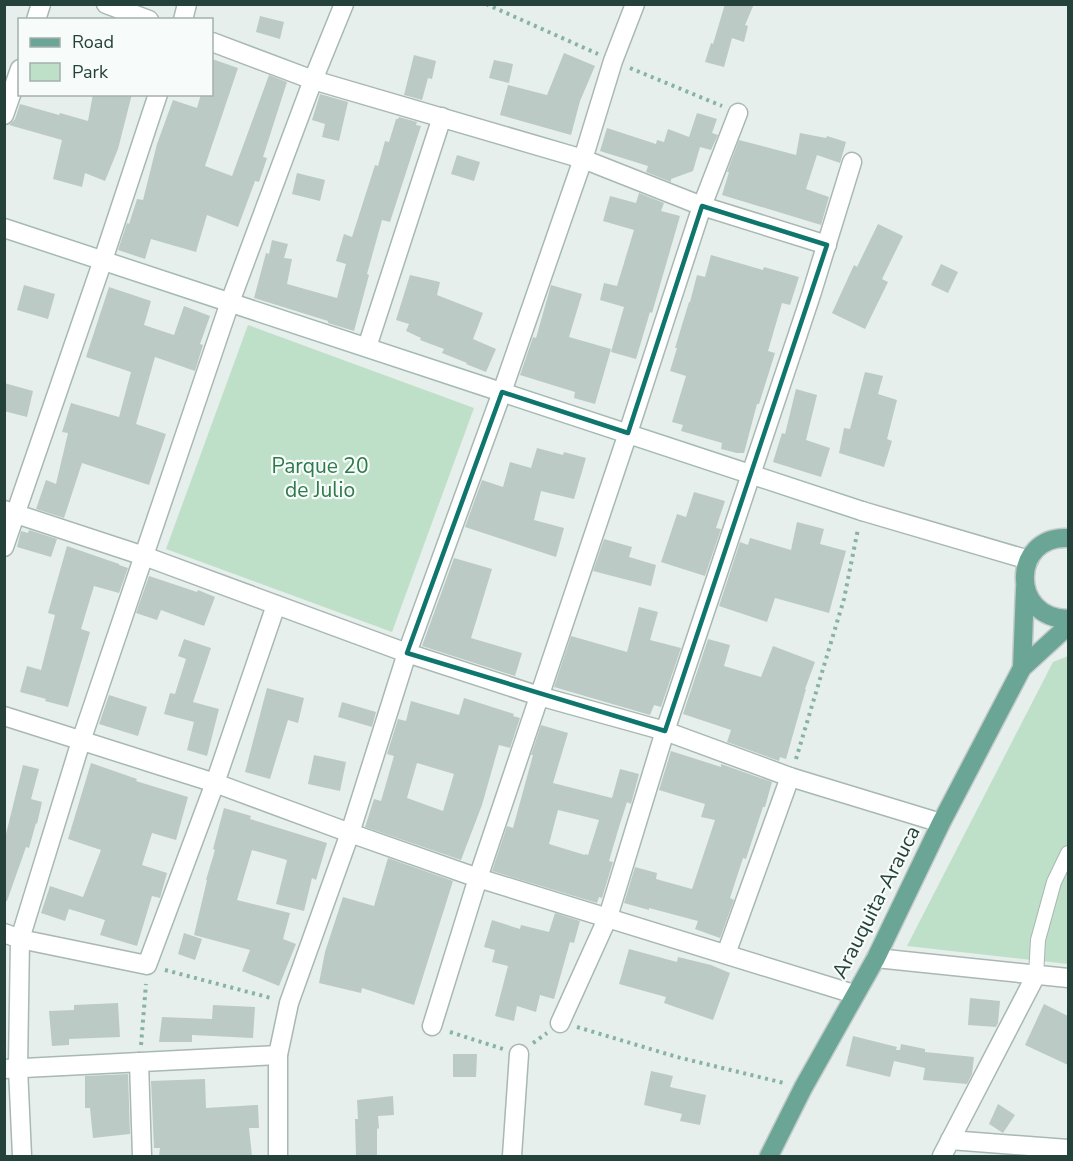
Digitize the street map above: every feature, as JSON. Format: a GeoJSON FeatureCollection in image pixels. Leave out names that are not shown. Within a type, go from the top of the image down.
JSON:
{"type":"FeatureCollection","features":[{"type":"Feature","properties":{"kind":"main road"},"geometry":{"type":"LineString","coordinates":[[1022,668],[1024,578],[1029,560],[1037,548],[1068,526]]}},
{"type":"Feature","properties":{"kind":"main road"},"geometry":{"type":"LineString","coordinates":[[1049,540],[1060,537],[1068,538]]}},
{"type":"Feature","properties":{"kind":"main road"},"geometry":{"type":"LineString","coordinates":[[1025,587],[1029,598],[1045,614],[1068,619]]}},
{"type":"Feature","properties":{"kind":"main road"},"geometry":{"type":"LineString","coordinates":[[1022,668],[1068,626]]}},
{"type":"Feature","properties":{"kind":"main road","name":"Arauquita-Arauca"},"geometry":{"type":"LineString","coordinates":[[769,1156],[802,1088],[876,958],[941,823],[1022,668]]}},
{"type":"Feature","properties":{"kind":"street"},"geometry":{"type":"LineString","coordinates":[[106,4],[144,18]]}},
{"type":"Feature","properties":{"kind":"street"},"geometry":{"type":"LineString","coordinates":[[22,1156],[11,1069],[12,936],[81,741],[230,302],[344,4]]}},
{"type":"Feature","properties":{"kind":"street"},"geometry":{"type":"LineString","coordinates":[[278,1156],[278,1054],[289,1003],[350,833],[407,653],[502,392],[583,159],[613,61],[635,4]]}},
{"type":"Feature","properties":{"kind":"street"},"geometry":{"type":"LineString","coordinates":[[213,42],[313,80],[583,159],[702,206],[827,245]]}},
{"type":"Feature","properties":{"kind":"street"},"geometry":{"type":"LineString","coordinates":[[4,115],[18,75]]}},
{"type":"Feature","properties":{"kind":"street"},"geometry":{"type":"LineString","coordinates":[[4,547],[10,512],[103,260],[158,96]]}},
{"type":"Feature","properties":{"kind":"street"},"geometry":{"type":"LineString","coordinates":[[432,1026],[478,878],[702,206],[738,113]]}},
{"type":"Feature","properties":{"kind":"street"},"geometry":{"type":"LineString","coordinates":[[367,347],[441,117]]}},
{"type":"Feature","properties":{"kind":"street"},"geometry":{"type":"LineString","coordinates":[[561,1023],[608,917],[665,731],[827,245],[852,162]]}},
{"type":"Feature","properties":{"kind":"street"},"geometry":{"type":"LineString","coordinates":[[4,228],[862,511],[1029,560]]}},
{"type":"Feature","properties":{"kind":"street"},"geometry":{"type":"LineString","coordinates":[[10,512],[144,556],[407,653],[539,696],[665,731],[790,777],[941,823]]}},
{"type":"Feature","properties":{"kind":"street"},"geometry":{"type":"LineString","coordinates":[[12,936],[147,965],[215,783],[276,605]]}},
{"type":"Feature","properties":{"kind":"street"},"geometry":{"type":"LineString","coordinates":[[4,716],[215,783],[478,878],[855,994]]}},
{"type":"Feature","properties":{"kind":"street"},"geometry":{"type":"LineString","coordinates":[[726,954],[790,777]]}},
{"type":"Feature","properties":{"kind":"street"},"geometry":{"type":"LineString","coordinates":[[876,958],[1068,978]]}},
{"type":"Feature","properties":{"kind":"street"},"geometry":{"type":"LineString","coordinates":[[1036,975],[946,1148],[1068,1149]]}},
{"type":"Feature","properties":{"kind":"street"},"geometry":{"type":"LineString","coordinates":[[512,1156],[519,1053]]}},
{"type":"Feature","properties":{"kind":"street"},"geometry":{"type":"LineString","coordinates":[[11,1069],[278,1054]]}},
{"type":"Feature","properties":{"kind":"street"},"geometry":{"type":"LineString","coordinates":[[140,1062],[142,1156]]}},
{"type":"Feature","properties":{"kind":"lane"},"geometry":{"type":"LineString","coordinates":[[1036,975],[1038,940],[1054,882],[1068,853]]}},
{"type":"Feature","properties":{"kind":"path"},"geometry":{"type":"LineString","coordinates":[[790,777],[844,599],[862,511]]}},
{"type":"Feature","properties":{"kind":"path"},"geometry":{"type":"LineString","coordinates":[[140,1062],[147,965],[289,1003]]}},
{"type":"Feature","properties":{"kind":"path"},"geometry":{"type":"LineString","coordinates":[[432,1026],[519,1053],[561,1023],[677,1057],[802,1088]]}},
{"type":"Feature","properties":{"kind":"highlighted area"},"geometry":{"type":"Polygon","coordinates":[[[702,206],[827,245],[665,731],[407,653],[502,392],[628,433],[702,206]]]}},
{"type":"Feature","properties":{"kind":"green space","name":"Parque 20 de Julio"},"geometry":{"type":"Polygon","coordinates":[[[248,325],[474,408],[392,632],[166,549],[248,325]]]}},
{"type":"Feature","properties":{"kind":"green space"},"geometry":{"type":"Polygon","coordinates":[[[1068,656],[1068,964],[907,946],[1053,662],[1068,656]]]}},
{"type":"Feature","properties":{"kind":"building"},"geometry":{"type":"Polygon","coordinates":[[[725,4],[754,4],[745,25],[748,26],[744,42],[732,38],[724,67],[705,62],[725,4]]]}},
{"type":"Feature","properties":{"kind":"building"},"geometry":{"type":"Polygon","coordinates":[[[260,16],[284,22],[280,39],[256,32],[260,16]]]}},
{"type":"Feature","properties":{"kind":"building"},"geometry":{"type":"Polygon","coordinates":[[[564,53],[595,66],[580,101],[571,135],[500,115],[508,85],[547,95],[564,53]]]}},
{"type":"Feature","properties":{"kind":"building"},"geometry":{"type":"Polygon","coordinates":[[[414,55],[436,61],[432,79],[428,78],[422,100],[404,95],[414,55]]]}},
{"type":"Feature","properties":{"kind":"building"},"geometry":{"type":"Polygon","coordinates":[[[213,59],[238,68],[205,166],[232,176],[269,75],[287,82],[263,157],[267,158],[259,182],[255,181],[238,227],[207,215],[196,252],[151,239],[145,259],[118,250],[137,199],[143,200],[157,144],[173,100],[197,108],[200,96],[213,96],[213,59]]]}},
{"type":"Feature","properties":{"kind":"building"},"geometry":{"type":"Polygon","coordinates":[[[494,60],[513,64],[509,83],[489,78],[494,60]]]}},
{"type":"Feature","properties":{"kind":"building"},"geometry":{"type":"Polygon","coordinates":[[[320,94],[348,102],[339,141],[322,137],[325,124],[312,120],[320,94]]]}},
{"type":"Feature","properties":{"kind":"building"},"geometry":{"type":"Polygon","coordinates":[[[93,96],[131,96],[118,149],[105,181],[85,173],[82,187],[53,179],[62,140],[9,125],[15,119],[20,104],[88,121],[93,96]]]}},
{"type":"Feature","properties":{"kind":"building"},"geometry":{"type":"Polygon","coordinates":[[[697,113],[717,119],[712,133],[718,135],[711,150],[700,147],[693,171],[671,179],[671,182],[646,172],[648,166],[600,151],[607,128],[656,144],[657,140],[664,142],[668,129],[689,137],[697,113]]]}},
{"type":"Feature","properties":{"kind":"building"},"geometry":{"type":"Polygon","coordinates":[[[399,117],[417,122],[416,125],[421,126],[390,222],[382,220],[354,331],[254,298],[266,253],[269,254],[272,240],[288,244],[284,258],[292,259],[287,284],[337,298],[346,264],[336,261],[344,234],[352,237],[375,165],[378,166],[385,141],[389,142],[396,119],[399,117]]]}},
{"type":"Feature","properties":{"kind":"building"},"geometry":{"type":"Polygon","coordinates":[[[800,133],[826,138],[827,136],[846,142],[840,163],[817,155],[806,189],[829,197],[821,225],[722,195],[729,172],[727,172],[739,140],[796,155],[800,133]]]}},
{"type":"Feature","properties":{"kind":"building"},"geometry":{"type":"Polygon","coordinates":[[[457,155],[480,162],[474,181],[451,174],[457,155]]]}},
{"type":"Feature","properties":{"kind":"building"},"geometry":{"type":"Polygon","coordinates":[[[297,173],[325,180],[320,201],[292,194],[297,173]]]}},
{"type":"Feature","properties":{"kind":"building"},"geometry":{"type":"Polygon","coordinates":[[[639,193],[664,203],[661,211],[680,216],[636,359],[611,352],[624,307],[600,300],[604,283],[617,286],[634,230],[603,221],[610,196],[636,203],[639,193]]]}},
{"type":"Feature","properties":{"kind":"building"},"geometry":{"type":"Polygon","coordinates":[[[878,224],[903,236],[882,279],[888,282],[865,329],[832,313],[854,265],[857,267],[878,224]]]}},
{"type":"Feature","properties":{"kind":"building"},"geometry":{"type":"Polygon","coordinates":[[[711,255],[763,270],[764,267],[799,277],[790,305],[782,303],[768,351],[775,353],[759,404],[757,404],[744,453],[721,449],[722,443],[681,431],[683,425],[672,422],[686,376],[670,371],[677,348],[675,348],[697,275],[705,277],[711,255]]]}},
{"type":"Feature","properties":{"kind":"building"},"geometry":{"type":"Polygon","coordinates":[[[941,264],[958,272],[948,293],[931,285],[941,264]]]}},
{"type":"Feature","properties":{"kind":"building"},"geometry":{"type":"Polygon","coordinates":[[[410,275],[440,282],[437,295],[483,313],[473,339],[496,349],[486,372],[442,353],[444,349],[420,340],[421,338],[406,331],[409,324],[396,320],[410,275]]]}},
{"type":"Feature","properties":{"kind":"building"},"geometry":{"type":"Polygon","coordinates":[[[24,285],[55,294],[48,319],[17,310],[24,285]]]}},
{"type":"Feature","properties":{"kind":"building"},"geometry":{"type":"Polygon","coordinates":[[[551,285],[582,294],[569,337],[611,349],[595,404],[574,398],[575,392],[520,375],[533,337],[536,338],[551,285]]]}},
{"type":"Feature","properties":{"kind":"building"},"geometry":{"type":"Polygon","coordinates":[[[109,287],[151,301],[144,325],[174,335],[184,306],[210,316],[200,344],[203,345],[195,371],[155,357],[136,424],[166,434],[149,485],[82,463],[64,518],[36,509],[46,480],[56,484],[68,433],[62,432],[71,403],[119,417],[131,372],[86,357],[109,287]]]}},
{"type":"Feature","properties":{"kind":"building"},"geometry":{"type":"Polygon","coordinates":[[[865,372],[883,376],[878,394],[897,400],[887,439],[892,441],[884,467],[839,453],[844,428],[850,429],[865,372]]]}},
{"type":"Feature","properties":{"kind":"building"},"geometry":{"type":"Polygon","coordinates":[[[4,383],[33,391],[27,417],[4,411],[4,383]]]}},
{"type":"Feature","properties":{"kind":"building"},"geometry":{"type":"Polygon","coordinates":[[[796,389],[817,395],[806,440],[830,448],[821,477],[773,462],[782,433],[785,434],[796,389]]]}},
{"type":"Feature","properties":{"kind":"building"},"geometry":{"type":"Polygon","coordinates":[[[537,448],[586,458],[574,499],[541,491],[534,520],[564,528],[556,557],[465,527],[482,480],[503,487],[510,462],[531,468],[537,448]]]}},
{"type":"Feature","properties":{"kind":"building"},"geometry":{"type":"Polygon","coordinates":[[[694,492],[725,501],[716,528],[721,529],[705,576],[661,562],[677,514],[686,517],[694,492]]]}},
{"type":"Feature","properties":{"kind":"building"},"geometry":{"type":"Polygon","coordinates":[[[797,522],[824,529],[820,544],[846,551],[829,613],[775,598],[767,622],[719,606],[740,542],[748,545],[750,538],[791,550],[797,522]]]}},
{"type":"Feature","properties":{"kind":"building"},"geometry":{"type":"Polygon","coordinates":[[[29,530],[57,539],[51,557],[17,547],[21,531],[28,533],[29,530]]]}},
{"type":"Feature","properties":{"kind":"building"},"geometry":{"type":"Polygon","coordinates":[[[604,539],[632,547],[629,557],[656,565],[651,586],[593,571],[604,539]]]}},
{"type":"Feature","properties":{"kind":"building"},"geometry":{"type":"Polygon","coordinates":[[[67,546],[128,568],[119,593],[94,586],[81,629],[90,632],[68,707],[20,692],[27,666],[41,670],[55,615],[48,613],[67,546]]]}},
{"type":"Feature","properties":{"kind":"building"},"geometry":{"type":"Polygon","coordinates":[[[454,558],[492,569],[471,638],[522,653],[515,676],[422,646],[454,558]]]}},
{"type":"Feature","properties":{"kind":"building"},"geometry":{"type":"Polygon","coordinates":[[[149,576],[215,597],[204,626],[161,610],[157,620],[136,613],[149,576]]]}},
{"type":"Feature","properties":{"kind":"building"},"geometry":{"type":"Polygon","coordinates":[[[639,607],[658,612],[650,640],[681,648],[661,707],[654,705],[650,715],[554,687],[571,636],[627,652],[639,607]]]}},
{"type":"Feature","properties":{"kind":"building"},"geometry":{"type":"Polygon","coordinates":[[[184,639],[211,648],[193,702],[219,709],[207,756],[187,750],[194,722],[164,714],[170,693],[175,694],[186,659],[178,656],[184,639]]]}},
{"type":"Feature","properties":{"kind":"building"},"geometry":{"type":"Polygon","coordinates":[[[708,639],[730,645],[724,666],[761,677],[773,646],[815,662],[805,689],[786,759],[780,757],[779,761],[727,742],[731,730],[683,714],[708,639]]]}},
{"type":"Feature","properties":{"kind":"building"},"geometry":{"type":"Polygon","coordinates":[[[267,688],[304,698],[298,723],[288,720],[270,779],[245,772],[267,688]]]}},
{"type":"Feature","properties":{"kind":"building"},"geometry":{"type":"Polygon","coordinates":[[[109,695],[147,707],[138,736],[99,724],[109,695]]]}},
{"type":"Feature","properties":{"kind":"building"},"geometry":{"type":"Polygon","coordinates":[[[464,698],[520,718],[510,748],[499,745],[482,805],[461,860],[365,827],[374,799],[381,801],[394,756],[387,754],[398,719],[406,721],[411,701],[459,715],[464,698]],[[417,763],[407,798],[443,811],[454,774],[417,763]]]}},
{"type":"Feature","properties":{"kind":"building"},"geometry":{"type":"Polygon","coordinates":[[[342,702],[376,712],[372,727],[338,717],[342,702]]]}},
{"type":"Feature","properties":{"kind":"building"},"geometry":{"type":"Polygon","coordinates":[[[541,725],[568,733],[553,783],[612,798],[620,769],[639,774],[631,804],[627,802],[619,827],[609,861],[613,862],[602,898],[599,897],[597,903],[492,871],[507,826],[513,828],[533,755],[531,755],[541,725]],[[558,810],[549,844],[588,855],[599,820],[558,810]]]}},
{"type":"Feature","properties":{"kind":"building"},"geometry":{"type":"Polygon","coordinates":[[[671,751],[721,767],[721,764],[772,782],[746,859],[743,858],[730,898],[734,900],[720,938],[695,929],[698,921],[624,903],[635,867],[657,873],[656,879],[692,889],[715,820],[701,817],[705,804],[659,790],[671,751]]]}},
{"type":"Feature","properties":{"kind":"building"},"geometry":{"type":"Polygon","coordinates":[[[314,755],[346,762],[340,791],[308,784],[314,755]]]}},
{"type":"Feature","properties":{"kind":"building"},"geometry":{"type":"Polygon","coordinates":[[[91,763],[137,779],[136,781],[188,797],[176,840],[152,833],[142,865],[167,873],[160,898],[152,896],[137,946],[100,935],[105,920],[69,909],[65,921],[41,913],[50,886],[83,897],[101,850],[68,839],[91,763]]]}},
{"type":"Feature","properties":{"kind":"building"},"geometry":{"type":"Polygon","coordinates":[[[23,765],[39,769],[31,799],[42,802],[29,848],[26,847],[7,901],[4,901],[4,842],[23,765]]]}},
{"type":"Feature","properties":{"kind":"building"},"geometry":{"type":"Polygon","coordinates":[[[224,808],[251,816],[250,819],[327,843],[316,880],[312,878],[304,911],[276,904],[287,860],[252,850],[237,900],[290,913],[283,939],[296,944],[279,986],[242,971],[250,950],[194,935],[224,808]]]}},
{"type":"Feature","properties":{"kind":"building"},"geometry":{"type":"Polygon","coordinates":[[[388,858],[453,881],[414,1005],[362,988],[361,993],[319,983],[325,952],[343,897],[374,906],[388,858]]]}},
{"type":"Feature","properties":{"kind":"building"},"geometry":{"type":"Polygon","coordinates":[[[555,913],[580,921],[574,943],[570,942],[554,999],[540,995],[536,1012],[517,1006],[514,1021],[495,1016],[508,966],[492,962],[495,950],[484,947],[492,920],[520,929],[521,925],[549,932],[555,913]]]}},
{"type":"Feature","properties":{"kind":"building"},"geometry":{"type":"Polygon","coordinates":[[[184,933],[202,939],[195,960],[178,954],[184,933]]]}},
{"type":"Feature","properties":{"kind":"building"},"geometry":{"type":"Polygon","coordinates":[[[629,949],[677,962],[678,957],[711,965],[730,973],[713,1020],[664,1003],[666,997],[619,984],[629,949]]]}},
{"type":"Feature","properties":{"kind":"building"},"geometry":{"type":"Polygon","coordinates":[[[970,998],[1000,1001],[996,1027],[968,1025],[970,998]]]}},
{"type":"Feature","properties":{"kind":"building"},"geometry":{"type":"Polygon","coordinates":[[[118,1003],[120,1037],[69,1039],[69,1045],[52,1046],[49,1011],[74,1010],[74,1005],[118,1003]]]}},
{"type":"Feature","properties":{"kind":"building"},"geometry":{"type":"Polygon","coordinates":[[[1044,1004],[1068,1016],[1068,1065],[1025,1045],[1044,1004]]]}},
{"type":"Feature","properties":{"kind":"building"},"geometry":{"type":"Polygon","coordinates":[[[213,1005],[255,1007],[253,1038],[192,1035],[192,1042],[159,1042],[162,1017],[212,1019],[213,1005]]]}},
{"type":"Feature","properties":{"kind":"building"},"geometry":{"type":"Polygon","coordinates":[[[853,1036],[897,1047],[896,1050],[900,1050],[901,1044],[925,1049],[925,1052],[974,1057],[972,1074],[967,1084],[923,1080],[925,1068],[894,1061],[890,1077],[846,1066],[853,1036]]]}},
{"type":"Feature","properties":{"kind":"building"},"geometry":{"type":"Polygon","coordinates":[[[453,1054],[477,1054],[476,1077],[453,1077],[453,1054]]]}},
{"type":"Feature","properties":{"kind":"building"},"geometry":{"type":"Polygon","coordinates":[[[651,1071],[673,1076],[670,1087],[706,1095],[700,1125],[680,1121],[682,1114],[644,1105],[651,1071]]]}},
{"type":"Feature","properties":{"kind":"building"},"geometry":{"type":"Polygon","coordinates":[[[128,1074],[130,1134],[93,1138],[90,1108],[85,1108],[85,1076],[128,1074]]]}},
{"type":"Feature","properties":{"kind":"building"},"geometry":{"type":"Polygon","coordinates":[[[205,1079],[206,1108],[258,1105],[259,1128],[249,1128],[252,1156],[159,1156],[160,1148],[154,1148],[151,1081],[205,1079]]]}},
{"type":"Feature","properties":{"kind":"building"},"geometry":{"type":"Polygon","coordinates":[[[393,1096],[394,1115],[378,1116],[377,1156],[356,1156],[357,1100],[393,1096]]]}},
{"type":"Feature","properties":{"kind":"building"},"geometry":{"type":"Polygon","coordinates":[[[998,1104],[1015,1115],[1003,1133],[989,1124],[998,1104]]]}}]}
